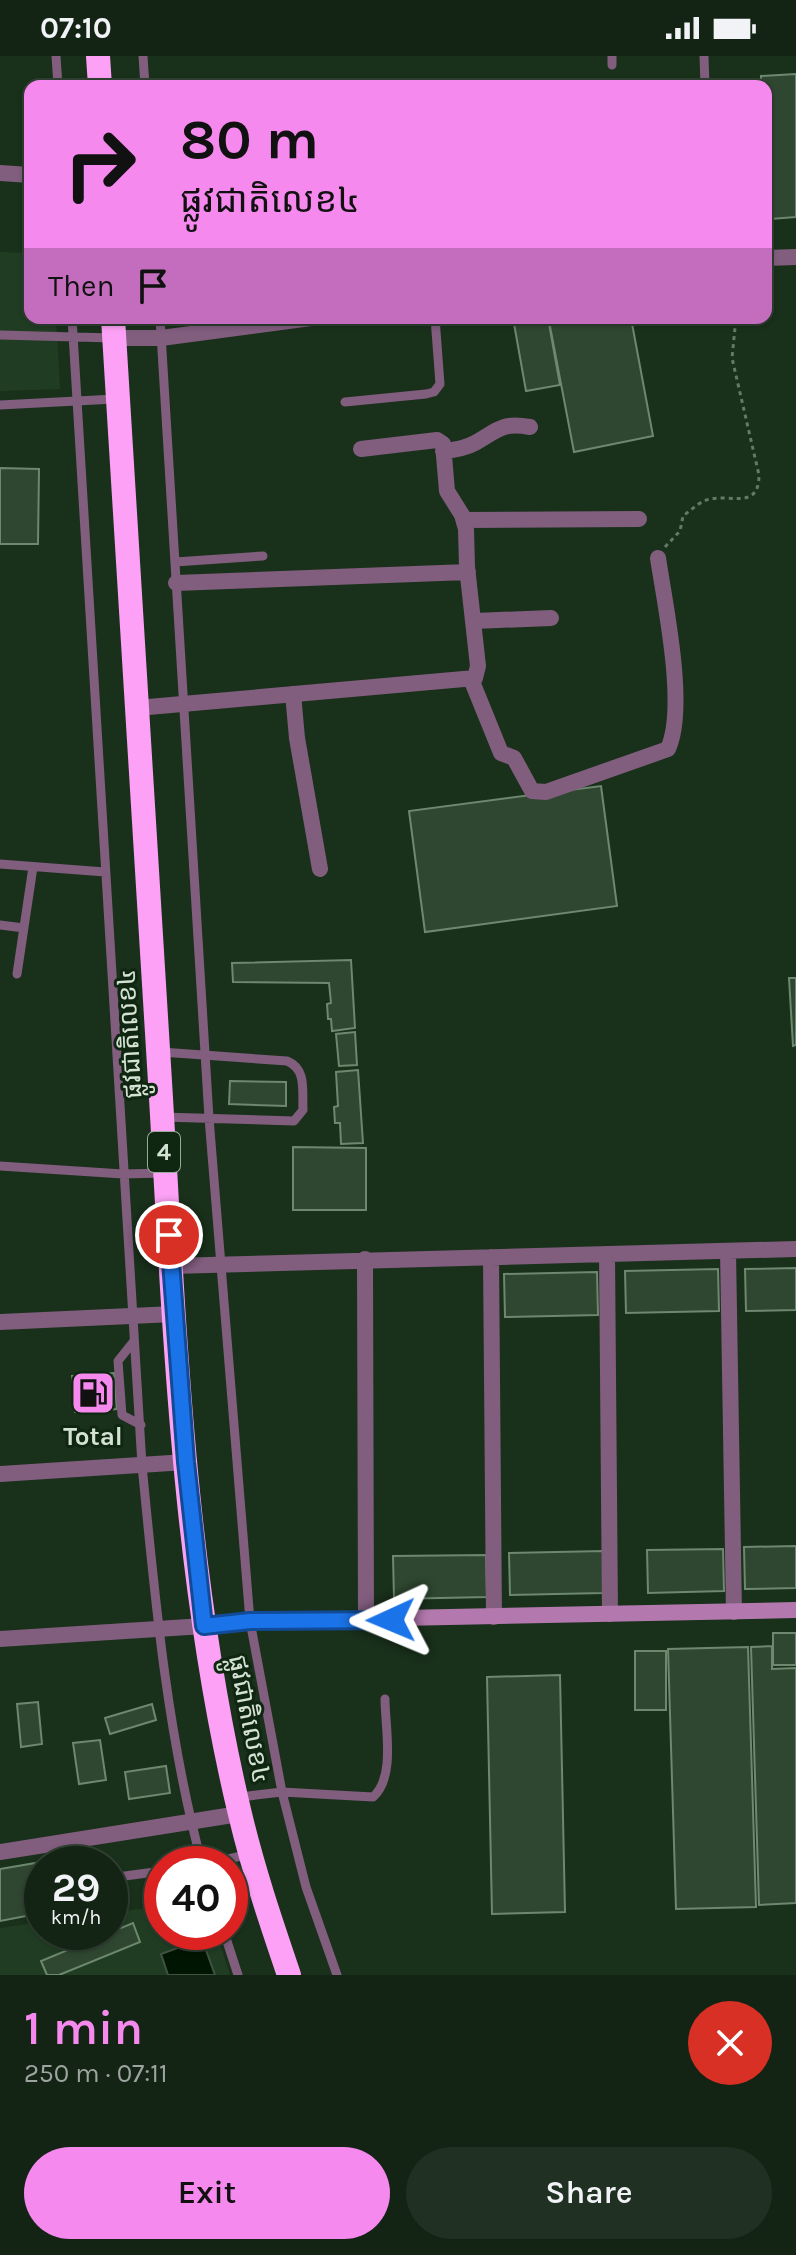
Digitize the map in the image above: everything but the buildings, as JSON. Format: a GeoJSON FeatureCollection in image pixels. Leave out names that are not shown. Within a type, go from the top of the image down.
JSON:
{"type":"FeatureCollection","features":[{"type":"Feature","properties":{"kind":"highway"},"geometry":{"type":"LineString","coordinates":[[98,56],[100,80]]}},
{"type":"Feature","properties":{"kind":"highway","name":"ផ្លូវជាតិលេខ៤"},"geometry":{"type":"LineString","coordinates":[[114,328],[165,1173],[186,1462],[204,1626],[238,1805],[289,1975]]}},
{"type":"Feature","properties":{"kind":"street"},"geometry":{"type":"LineString","coordinates":[[0,173],[24,175]]}},
{"type":"Feature","properties":{"kind":"street"},"geometry":{"type":"LineString","coordinates":[[772,258],[796,257]]}},
{"type":"Feature","properties":{"kind":"street"},"geometry":{"type":"LineString","coordinates":[[114,328],[161,338],[266,324]]}},
{"type":"Feature","properties":{"kind":"street"},"geometry":{"type":"LineString","coordinates":[[443,451],[474,444],[494,429],[513,424],[530,427]]}},
{"type":"Feature","properties":{"kind":"street"},"geometry":{"type":"LineString","coordinates":[[137,708],[471,679],[478,674],[464,520],[447,491],[443,444],[437,440],[361,449]]}},
{"type":"Feature","properties":{"kind":"street"},"geometry":{"type":"LineString","coordinates":[[464,520],[639,519]]}},
{"type":"Feature","properties":{"kind":"street"},"geometry":{"type":"LineString","coordinates":[[471,679],[501,753],[514,758],[532,791],[546,792],[668,749],[674,725],[673,649],[658,558]]}},
{"type":"Feature","properties":{"kind":"street"},"geometry":{"type":"LineString","coordinates":[[176,583],[468,572]]}},
{"type":"Feature","properties":{"kind":"street"},"geometry":{"type":"LineString","coordinates":[[474,621],[551,618]]}},
{"type":"Feature","properties":{"kind":"street"},"geometry":{"type":"LineString","coordinates":[[293,694],[297,738],[320,869]]}},
{"type":"Feature","properties":{"kind":"street"},"geometry":{"type":"LineString","coordinates":[[171,1266],[796,1249]]}},
{"type":"Feature","properties":{"kind":"street"},"geometry":{"type":"LineString","coordinates":[[728,1251],[734,1612]]}},
{"type":"Feature","properties":{"kind":"street"},"geometry":{"type":"LineString","coordinates":[[607,1254],[610,1614]]}},
{"type":"Feature","properties":{"kind":"street"},"geometry":{"type":"LineString","coordinates":[[491,1257],[494,1617]]}},
{"type":"Feature","properties":{"kind":"street"},"geometry":{"type":"LineString","coordinates":[[365,1259],[366,1620]]}},
{"type":"Feature","properties":{"kind":"street"},"geometry":{"type":"LineString","coordinates":[[0,1322],[174,1314]]}},
{"type":"Feature","properties":{"kind":"street"},"geometry":{"type":"LineString","coordinates":[[0,1474],[186,1462]]}},
{"type":"Feature","properties":{"kind":"street"},"geometry":{"type":"LineString","coordinates":[[0,1639],[250,1621],[796,1610]]}},
{"type":"Feature","properties":{"kind":"street"},"geometry":{"type":"LineString","coordinates":[[0,1852],[191,1822],[238,1805]]}},
{"type":"Feature","properties":{"kind":"lane"},"geometry":{"type":"LineString","coordinates":[[56,56],[58,80]]}},
{"type":"Feature","properties":{"kind":"lane"},"geometry":{"type":"LineString","coordinates":[[143,56],[145,80]]}},
{"type":"Feature","properties":{"kind":"lane"},"geometry":{"type":"LineString","coordinates":[[704,56],[705,80]]}},
{"type":"Feature","properties":{"kind":"lane"},"geometry":{"type":"LineString","coordinates":[[72,324],[142,1465],[158,1630],[191,1822],[198,1846]]}},
{"type":"Feature","properties":{"kind":"lane"},"geometry":{"type":"LineString","coordinates":[[160,324],[209,1118],[250,1621],[282,1792],[306,1887],[337,1975]]}},
{"type":"Feature","properties":{"kind":"lane"},"geometry":{"type":"LineString","coordinates":[[345,402],[416,396],[439,388],[435,324]]}},
{"type":"Feature","properties":{"kind":"lane"},"geometry":{"type":"LineString","coordinates":[[0,335],[73,335],[114,328]]}},
{"type":"Feature","properties":{"kind":"lane"},"geometry":{"type":"LineString","coordinates":[[0,405],[119,399]]}},
{"type":"Feature","properties":{"kind":"lane"},"geometry":{"type":"LineString","coordinates":[[175,562],[263,556]]}},
{"type":"Feature","properties":{"kind":"lane"},"geometry":{"type":"LineString","coordinates":[[0,864],[105,872]]}},
{"type":"Feature","properties":{"kind":"lane"},"geometry":{"type":"LineString","coordinates":[[17,974],[33,867]]}},
{"type":"Feature","properties":{"kind":"lane"},"geometry":{"type":"LineString","coordinates":[[0,925],[24,928]]}},
{"type":"Feature","properties":{"kind":"lane"},"geometry":{"type":"LineString","coordinates":[[158,1051],[287,1061],[296,1065],[301,1073],[303,1110],[294,1121],[162,1117]]}},
{"type":"Feature","properties":{"kind":"lane"},"geometry":{"type":"LineString","coordinates":[[0,1166],[123,1174],[165,1173]]}},
{"type":"Feature","properties":{"kind":"lane"},"geometry":{"type":"LineString","coordinates":[[134,1341],[118,1361],[122,1415],[141,1425]]}},
{"type":"Feature","properties":{"kind":"lane"},"geometry":{"type":"LineString","coordinates":[[238,1805],[282,1792],[373,1797],[382,1789],[386,1767],[385,1699]]}},
{"type":"Feature","properties":{"kind":"lane"},"geometry":{"type":"LineString","coordinates":[[230,1950],[238,1975]]}},
{"type":"Feature","properties":{"kind":"path"},"geometry":{"type":"LineString","coordinates":[[658,558],[667,542],[680,531],[683,516],[703,501],[744,498],[754,494],[759,487],[759,475],[732,358],[735,324]]}},
{"type":"Feature","properties":{"kind":"shaded area"},"geometry":{"type":"Polygon","coordinates":[[[0,252],[24,253],[24,324],[56,324],[60,389],[0,391],[0,252]]]}},
{"type":"Feature","properties":{"kind":"shaded area"},"geometry":{"type":"Polygon","coordinates":[[[144,1908],[144,1950],[222,1950],[230,1975],[0,1975],[0,1928],[24,1925],[24,1950],[128,1950],[128,1911],[144,1908]]]}},
{"type":"Feature","properties":{"kind":"shaded area"},"geometry":{"type":"Polygon","coordinates":[[[172,1950],[206,1950],[215,1975],[168,1975],[161,1954],[172,1950]]]}},
{"type":"Feature","properties":{"kind":"place","name":"Total"},"geometry":{"type":"Point","coordinates":[93,1393]}},
{"type":"Feature","properties":{"kind":"route"},"geometry":{"type":"LineString","coordinates":[[169,1235],[186,1462],[204,1626],[250,1621],[391,1620]]}}]}
